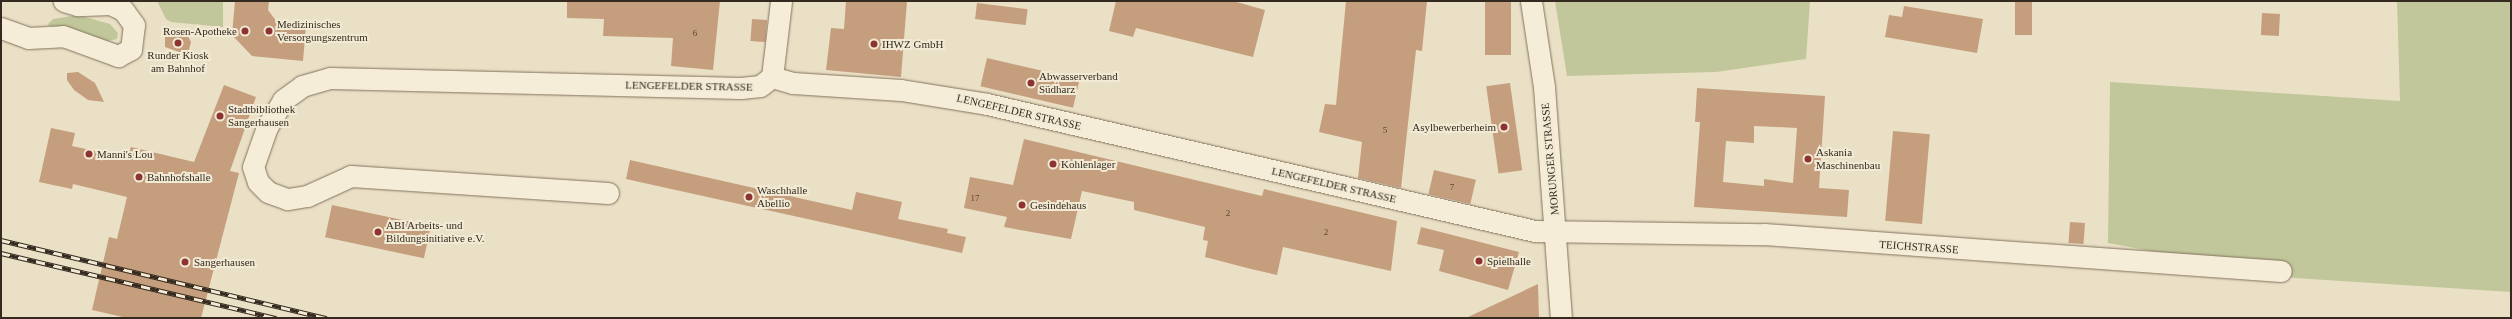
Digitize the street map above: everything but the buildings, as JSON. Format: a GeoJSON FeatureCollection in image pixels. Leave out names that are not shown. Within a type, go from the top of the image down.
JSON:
{"type":"FeatureCollection","features":[{"type":"Feature","properties":{"kind":"street"},"geometry":{"type":"LineString","coordinates":[[3,29],[28,38],[63,36],[118,56],[131,49],[134,25],[123,10],[110,4],[80,5],[64,1]]}},
{"type":"Feature","properties":{"kind":"street"},"geometry":{"type":"LineString","coordinates":[[772,77],[781,1]]}},
{"type":"Feature","properties":{"kind":"street","name":"MORUNGER STRASSE"},"geometry":{"type":"LineString","coordinates":[[1531,1],[1544,87],[1556,232],[1561,318]]}},
{"type":"Feature","properties":{"kind":"street","name":"LENGEFELDER STRASSE"},"geometry":{"type":"LineString","coordinates":[[608,193],[575,193],[404,177],[351,176],[307,196],[287,199],[268,192],[258,182],[253,168],[267,127],[280,103],[302,86],[330,78],[741,88],[760,86],[772,77],[793,83],[901,90],[987,104],[1455,214],[1526,229],[1556,232]]}},
{"type":"Feature","properties":{"kind":"street","name":"TEICHSTRASSE"},"geometry":{"type":"LineString","coordinates":[[1556,232],[1679,231],[1764,234],[2281,271]]}},
{"type":"Feature","properties":{"kind":"green space"},"geometry":{"type":"Polygon","coordinates":[[[157,1],[223,1],[223,27],[171,22],[166,19],[157,1]]]}},
{"type":"Feature","properties":{"kind":"green space"},"geometry":{"type":"Polygon","coordinates":[[[1555,1],[1810,1],[1806,59],[1716,72],[1567,76],[1555,1]]]}},
{"type":"Feature","properties":{"kind":"green space"},"geometry":{"type":"Polygon","coordinates":[[[2397,1],[2511,1],[2511,292],[2295,278],[2108,243],[2110,82],[2400,101],[2397,1]]]}},
{"type":"Feature","properties":{"kind":"green space"},"geometry":{"type":"Polygon","coordinates":[[[78,15],[110,24],[118,33],[117,39],[107,41],[47,25],[53,19],[78,15]]]}},
{"type":"Feature","properties":{"kind":"railway"},"geometry":{"type":"LineString","coordinates":[[1,240],[327,318]]}},
{"type":"Feature","properties":{"kind":"railway"},"geometry":{"type":"LineString","coordinates":[[1,253],[276,318]]}},
{"type":"Feature","properties":{"kind":"place","name":"Rosen-Apotheke"},"geometry":{"type":"Point","coordinates":[245,31]}},
{"type":"Feature","properties":{"kind":"place","name":"Medizinisches Versorgungszentrum"},"geometry":{"type":"Point","coordinates":[269,31]}},
{"type":"Feature","properties":{"kind":"place","name":"Runder Kiosk am Bahnhof"},"geometry":{"type":"Point","coordinates":[178,43]}},
{"type":"Feature","properties":{"kind":"place","name":"IHWZ GmbH"},"geometry":{"type":"Point","coordinates":[874,44]}},
{"type":"Feature","properties":{"kind":"place","name":"Abwasserverband Südharz"},"geometry":{"type":"Point","coordinates":[1031,83]}},
{"type":"Feature","properties":{"kind":"place","name":"Stadtbibliothek Sangerhausen"},"geometry":{"type":"Point","coordinates":[220,116]}},
{"type":"Feature","properties":{"kind":"place","name":"Asylbewerberheim"},"geometry":{"type":"Point","coordinates":[1504,127]}},
{"type":"Feature","properties":{"kind":"place","name":"Manni's Lou"},"geometry":{"type":"Point","coordinates":[89,154]}},
{"type":"Feature","properties":{"kind":"place","name":"Askania Maschinenbau"},"geometry":{"type":"Point","coordinates":[1808,159]}},
{"type":"Feature","properties":{"kind":"place","name":"Kohlenlager"},"geometry":{"type":"Point","coordinates":[1053,164]}},
{"type":"Feature","properties":{"kind":"place","name":"Bahnhofshalle"},"geometry":{"type":"Point","coordinates":[139,177]}},
{"type":"Feature","properties":{"kind":"place","name":"Waschhalle Abellio"},"geometry":{"type":"Point","coordinates":[749,197]}},
{"type":"Feature","properties":{"kind":"place","name":"Gesindehaus"},"geometry":{"type":"Point","coordinates":[1022,205]}},
{"type":"Feature","properties":{"kind":"place","name":"ABI Arbeits- und Bildungsinitiative e.V."},"geometry":{"type":"Point","coordinates":[378,232]}},
{"type":"Feature","properties":{"kind":"place","name":"Spielhalle"},"geometry":{"type":"Point","coordinates":[1479,261]}},
{"type":"Feature","properties":{"kind":"place","name":"Sangerhausen"},"geometry":{"type":"Point","coordinates":[185,262]}}]}
